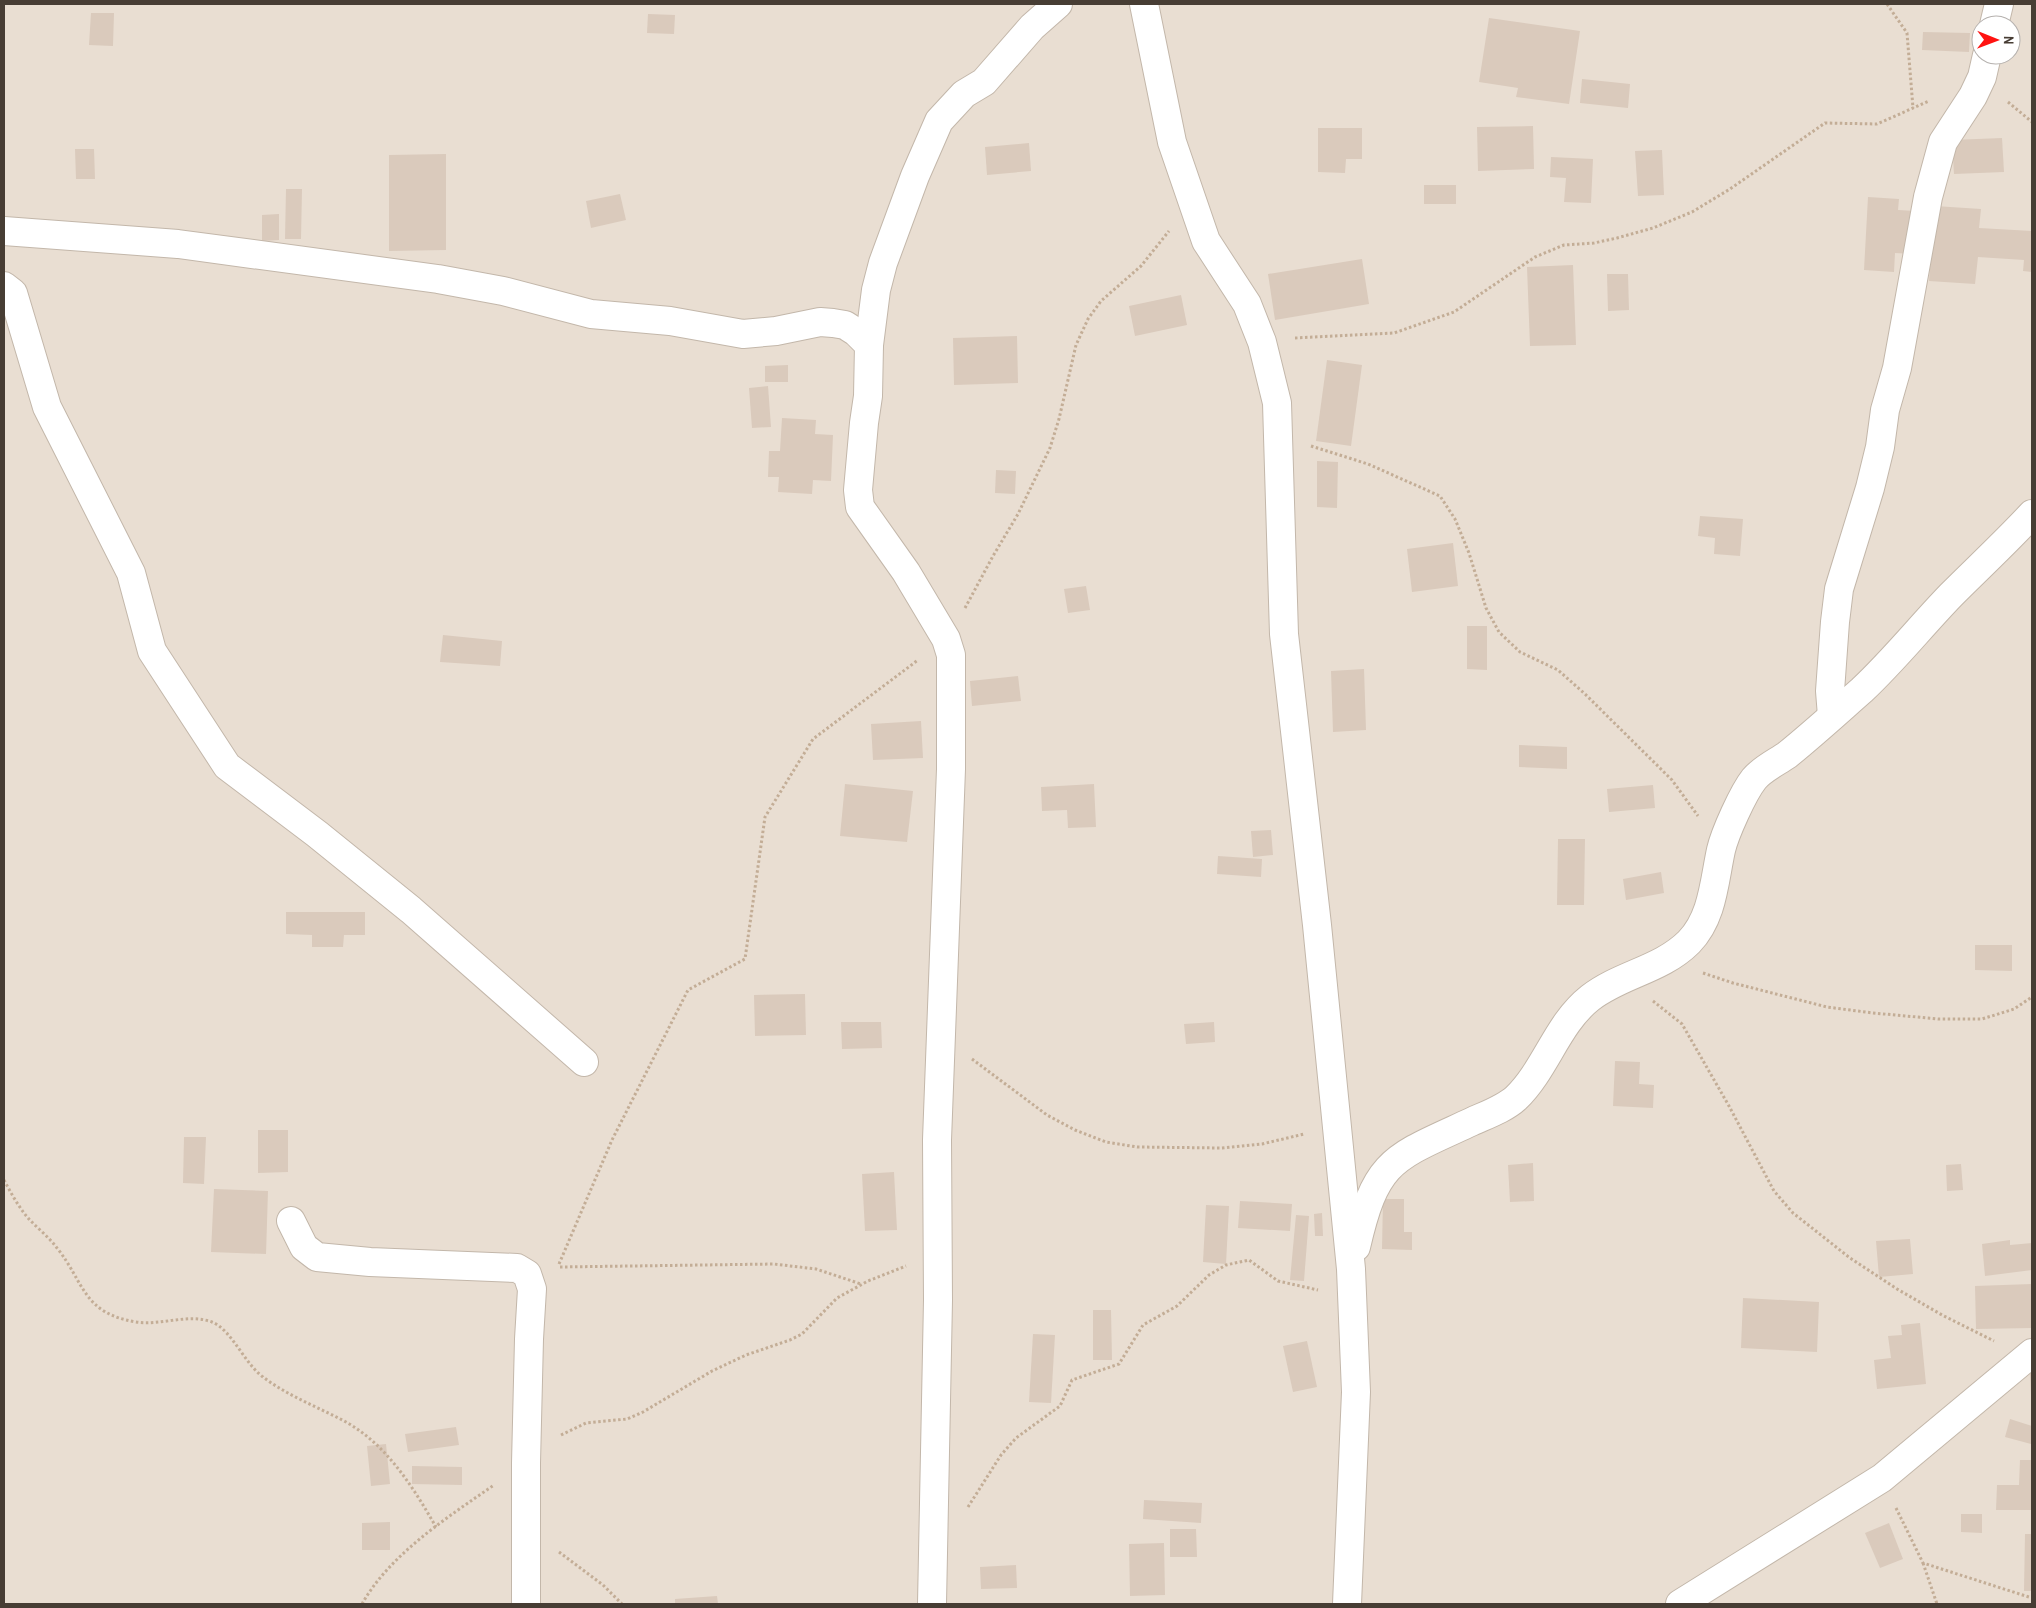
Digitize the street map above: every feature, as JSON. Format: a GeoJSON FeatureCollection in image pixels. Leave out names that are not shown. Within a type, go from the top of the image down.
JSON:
{"type":"FeatureCollection","features":[{"type":"Feature","properties":{"kind":"street"},"geometry":{"type":"LineString","coordinates":[[932,1604],[938,1300],[937,1140],[952,689],[951,655],[946,639],[906,572],[860,507],[858,490],[868,396],[869,345],[876,290],[883,263],[915,176],[939,121],[964,94],[984,82],[1032,27],[1058,4]]}},
{"type":"Feature","properties":{"kind":"street"},"geometry":{"type":"LineString","coordinates":[[1144,4],[1172,142],[1206,241],[1247,304],[1262,342],[1277,403],[1284,634],[1317,925],[1351,1269],[1356,1392],[1347,1604]]}},
{"type":"Feature","properties":{"kind":"street"},"geometry":{"type":"LineString","coordinates":[[1832,716],[1831,681],[1839,589],[1870,488],[1880,446],[1885,410],[1898,368],[1928,197],[1943,142],[1973,96],[1982,77],[1985,65]]}},
{"type":"Feature","properties":{"kind":"street"},"geometry":{"type":"LineString","coordinates":[[4,231],[178,244],[438,279],[503,290],[591,314],[670,321],[743,334],[776,331],[820,322],[833,323],[846,326],[856,332],[869,345]]}},
{"type":"Feature","properties":{"kind":"street"},"geometry":{"type":"LineString","coordinates":[[4,286],[13,294],[47,407],[131,573],[152,651],[227,766],[317,834],[411,910],[584,1062]]}},
{"type":"Feature","properties":{"kind":"street"},"geometry":{"type":"LineString","coordinates":[[1351,1269],[1363,1214],[1370,1195],[1386,1169],[1412,1149],[1502,1108],[1515,1099],[1527,1086],[1578,1009],[1591,997],[1616,982],[1667,960],[1690,941],[1703,923],[1711,904],[1721,849],[1734,817],[1754,778],[1788,754],[1865,687],[2032,514]]}},
{"type":"Feature","properties":{"kind":"street"},"geometry":{"type":"LineString","coordinates":[[291,1221],[304,1247],[317,1257],[370,1262],[517,1268],[527,1274],[532,1289],[526,1463],[526,1604]]}},
{"type":"Feature","properties":{"kind":"street"},"geometry":{"type":"LineString","coordinates":[[1680,1604],[1882,1478],[2030,1355]]}},
{"type":"Feature","properties":{"kind":"path"},"geometry":{"type":"LineString","coordinates":[[1887,4],[1907,33],[1914,108]]}},
{"type":"Feature","properties":{"kind":"path"},"geometry":{"type":"LineString","coordinates":[[1262,342],[1307,336],[1394,333],[1454,312],[1535,257],[1564,245],[1594,243],[1618,238],[1652,228],[1692,212],[1730,189],[1825,123],[1877,124],[1931,100]]}},
{"type":"Feature","properties":{"kind":"path"},"geometry":{"type":"LineString","coordinates":[[862,1284],[816,1269],[774,1264],[558,1268],[612,1140],[688,990],[745,959],[765,817],[774,801],[813,739],[946,639],[1018,514],[1050,448],[1059,419],[1076,345],[1088,319],[1101,301],[1142,266],[1192,201]]}},
{"type":"Feature","properties":{"kind":"path"},"geometry":{"type":"LineString","coordinates":[[1309,446],[1368,464],[1440,496],[1455,519],[1469,553],[1486,608],[1499,632],[1520,652],[1558,670],[1585,694],[1672,780],[1721,849]]}},
{"type":"Feature","properties":{"kind":"path"},"geometry":{"type":"LineString","coordinates":[[1667,960],[1733,983],[1786,997],[1827,1007],[1873,1013],[1938,1019],[1982,1019],[2014,1009],[2032,997]]}},
{"type":"Feature","properties":{"kind":"path"},"geometry":{"type":"LineString","coordinates":[[1616,982],[1654,1002],[1682,1024],[1715,1080],[1774,1191],[1793,1213],[1850,1258],[1942,1315],[2030,1355]]}},
{"type":"Feature","properties":{"kind":"path"},"geometry":{"type":"LineString","coordinates":[[942,1032],[976,1062],[1047,1115],[1075,1130],[1106,1142],[1137,1147],[1222,1148],[1262,1144],[1300,1136],[1337,1122]]}},
{"type":"Feature","properties":{"kind":"path"},"geometry":{"type":"LineString","coordinates":[[4,1180],[17,1203],[57,1247],[83,1292],[92,1302],[105,1312],[138,1322],[197,1320],[211,1322],[221,1327],[261,1376],[299,1399],[346,1423],[383,1451],[420,1500],[436,1527]]}},
{"type":"Feature","properties":{"kind":"path"},"geometry":{"type":"LineString","coordinates":[[362,1604],[383,1573],[436,1527],[526,1463],[559,1435],[586,1424],[626,1419],[666,1400],[712,1372],[746,1355],[802,1334],[837,1298],[862,1284],[886,1273],[937,1256]]}},
{"type":"Feature","properties":{"kind":"path"},"geometry":{"type":"LineString","coordinates":[[966,1510],[1001,1455],[1016,1438],[1060,1406],[1072,1380],[1119,1364],[1143,1325],[1177,1306],[1209,1275],[1226,1265],[1249,1260],[1278,1281],[1352,1298]]}},
{"type":"Feature","properties":{"kind":"path"},"geometry":{"type":"LineString","coordinates":[[1882,1478],[1923,1562],[1936,1604]]}},
{"type":"Feature","properties":{"kind":"path"},"geometry":{"type":"LineString","coordinates":[[526,1533],[582,1567],[622,1604]]}},
{"type":"Feature","properties":{"kind":"path"},"geometry":{"type":"LineString","coordinates":[[1923,1562],[2032,1598]]}},
{"type":"Feature","properties":{"kind":"shaded area"},"geometry":{"type":"Polygon","coordinates":[[[4,4],[2032,4],[2032,1604],[4,1604],[4,4]]]}},
{"type":"Feature","properties":{"kind":"building"},"geometry":{"type":"Polygon","coordinates":[[[91,13],[114,13],[113,46],[89,45],[91,13]]]}},
{"type":"Feature","properties":{"kind":"building"},"geometry":{"type":"Polygon","coordinates":[[[648,14],[675,15],[674,34],[647,33],[648,14]]]}},
{"type":"Feature","properties":{"kind":"building"},"geometry":{"type":"Polygon","coordinates":[[[1489,18],[1580,31],[1569,104],[1516,97],[1518,88],[1479,82],[1489,18]]]}},
{"type":"Feature","properties":{"kind":"building"},"geometry":{"type":"Polygon","coordinates":[[[1923,32],[1970,33],[1969,52],[1922,50],[1923,32]]]}},
{"type":"Feature","properties":{"kind":"building"},"geometry":{"type":"Polygon","coordinates":[[[1582,79],[1630,84],[1628,108],[1580,103],[1582,79]]]}},
{"type":"Feature","properties":{"kind":"building"},"geometry":{"type":"Polygon","coordinates":[[[1533,126],[1534,169],[1478,171],[1477,127],[1533,126]]]}},
{"type":"Feature","properties":{"kind":"building"},"geometry":{"type":"Polygon","coordinates":[[[1318,128],[1362,128],[1362,159],[1346,159],[1345,173],[1318,172],[1318,128]]]}},
{"type":"Feature","properties":{"kind":"building"},"geometry":{"type":"Polygon","coordinates":[[[2002,138],[2004,172],[1954,174],[1952,140],[2002,138]]]}},
{"type":"Feature","properties":{"kind":"building"},"geometry":{"type":"Polygon","coordinates":[[[1029,143],[1031,171],[987,175],[985,147],[1029,143]]]}},
{"type":"Feature","properties":{"kind":"building"},"geometry":{"type":"Polygon","coordinates":[[[75,149],[94,149],[95,179],[76,179],[75,149]]]}},
{"type":"Feature","properties":{"kind":"building"},"geometry":{"type":"Polygon","coordinates":[[[1662,150],[1664,195],[1638,196],[1635,151],[1662,150]]]}},
{"type":"Feature","properties":{"kind":"building"},"geometry":{"type":"Polygon","coordinates":[[[446,154],[446,250],[389,251],[389,155],[446,154]]]}},
{"type":"Feature","properties":{"kind":"building"},"geometry":{"type":"Polygon","coordinates":[[[1551,157],[1593,159],[1591,203],[1564,202],[1566,178],[1550,177],[1551,157]]]}},
{"type":"Feature","properties":{"kind":"building"},"geometry":{"type":"Polygon","coordinates":[[[1424,185],[1456,185],[1456,204],[1424,204],[1424,185]]]}},
{"type":"Feature","properties":{"kind":"building"},"geometry":{"type":"Polygon","coordinates":[[[286,189],[302,189],[301,239],[285,239],[286,189]]]}},
{"type":"Feature","properties":{"kind":"building"},"geometry":{"type":"Polygon","coordinates":[[[620,194],[626,220],[591,228],[586,201],[620,194]]]}},
{"type":"Feature","properties":{"kind":"building"},"geometry":{"type":"Polygon","coordinates":[[[1868,197],[1899,199],[1898,210],[1915,211],[1913,254],[1895,253],[1894,272],[1864,270],[1868,197]]]}},
{"type":"Feature","properties":{"kind":"building"},"geometry":{"type":"Polygon","coordinates":[[[1935,206],[1981,209],[1979,228],[2032,231],[2032,272],[2023,271],[2024,260],[1978,257],[1975,284],[1929,281],[1935,206]]]}},
{"type":"Feature","properties":{"kind":"building"},"geometry":{"type":"Polygon","coordinates":[[[279,214],[279,240],[262,241],[262,215],[279,214]]]}},
{"type":"Feature","properties":{"kind":"building"},"geometry":{"type":"Polygon","coordinates":[[[1362,259],[1369,304],[1275,320],[1268,274],[1362,259]]]}},
{"type":"Feature","properties":{"kind":"building"},"geometry":{"type":"Polygon","coordinates":[[[1573,265],[1576,345],[1530,346],[1527,267],[1573,265]]]}},
{"type":"Feature","properties":{"kind":"building"},"geometry":{"type":"Polygon","coordinates":[[[1607,274],[1628,274],[1629,310],[1608,311],[1607,274]]]}},
{"type":"Feature","properties":{"kind":"building"},"geometry":{"type":"Polygon","coordinates":[[[1181,295],[1187,325],[1135,336],[1129,306],[1181,295]]]}},
{"type":"Feature","properties":{"kind":"building"},"geometry":{"type":"Polygon","coordinates":[[[1017,336],[1018,383],[954,385],[953,338],[1017,336]]]}},
{"type":"Feature","properties":{"kind":"building"},"geometry":{"type":"Polygon","coordinates":[[[1327,360],[1362,365],[1351,446],[1316,441],[1327,360]]]}},
{"type":"Feature","properties":{"kind":"building"},"geometry":{"type":"Polygon","coordinates":[[[788,365],[788,382],[765,382],[765,366],[788,365]]]}},
{"type":"Feature","properties":{"kind":"building"},"geometry":{"type":"Polygon","coordinates":[[[768,386],[771,427],[752,428],[749,388],[768,386]]]}},
{"type":"Feature","properties":{"kind":"building"},"geometry":{"type":"Polygon","coordinates":[[[782,418],[816,420],[815,434],[833,435],[831,481],[813,480],[812,494],[778,492],[779,477],[768,477],[769,451],[780,451],[782,418]]]}},
{"type":"Feature","properties":{"kind":"building"},"geometry":{"type":"Polygon","coordinates":[[[1317,461],[1338,462],[1337,508],[1317,507],[1317,461]]]}},
{"type":"Feature","properties":{"kind":"building"},"geometry":{"type":"Polygon","coordinates":[[[996,470],[1016,471],[1015,494],[995,493],[996,470]]]}},
{"type":"Feature","properties":{"kind":"building"},"geometry":{"type":"Polygon","coordinates":[[[1700,516],[1743,519],[1740,556],[1714,554],[1715,538],[1698,536],[1700,516]]]}},
{"type":"Feature","properties":{"kind":"building"},"geometry":{"type":"Polygon","coordinates":[[[1453,543],[1458,586],[1412,592],[1407,549],[1453,543]]]}},
{"type":"Feature","properties":{"kind":"building"},"geometry":{"type":"Polygon","coordinates":[[[1086,586],[1090,610],[1068,613],[1064,589],[1086,586]]]}},
{"type":"Feature","properties":{"kind":"building"},"geometry":{"type":"Polygon","coordinates":[[[1467,626],[1487,626],[1487,670],[1467,669],[1467,626]]]}},
{"type":"Feature","properties":{"kind":"building"},"geometry":{"type":"Polygon","coordinates":[[[443,635],[502,641],[500,666],[440,662],[443,635]]]}},
{"type":"Feature","properties":{"kind":"building"},"geometry":{"type":"Polygon","coordinates":[[[1364,669],[1366,730],[1333,732],[1331,671],[1364,669]]]}},
{"type":"Feature","properties":{"kind":"building"},"geometry":{"type":"Polygon","coordinates":[[[1018,676],[1021,701],[972,706],[970,681],[1018,676]]]}},
{"type":"Feature","properties":{"kind":"building"},"geometry":{"type":"Polygon","coordinates":[[[921,721],[923,758],[873,760],[871,724],[921,721]]]}},
{"type":"Feature","properties":{"kind":"building"},"geometry":{"type":"Polygon","coordinates":[[[1519,745],[1567,747],[1567,769],[1519,767],[1519,745]]]}},
{"type":"Feature","properties":{"kind":"building"},"geometry":{"type":"Polygon","coordinates":[[[845,784],[913,791],[907,842],[840,836],[845,784]]]}},
{"type":"Feature","properties":{"kind":"building"},"geometry":{"type":"Polygon","coordinates":[[[1094,784],[1096,827],[1068,828],[1067,810],[1042,811],[1041,787],[1094,784]]]}},
{"type":"Feature","properties":{"kind":"building"},"geometry":{"type":"Polygon","coordinates":[[[1653,785],[1655,808],[1609,812],[1607,789],[1653,785]]]}},
{"type":"Feature","properties":{"kind":"building"},"geometry":{"type":"Polygon","coordinates":[[[1271,830],[1273,855],[1253,857],[1251,831],[1271,830]]]}},
{"type":"Feature","properties":{"kind":"building"},"geometry":{"type":"Polygon","coordinates":[[[1558,839],[1585,839],[1584,905],[1557,905],[1558,839]]]}},
{"type":"Feature","properties":{"kind":"building"},"geometry":{"type":"Polygon","coordinates":[[[1218,856],[1262,859],[1261,877],[1217,874],[1218,856]]]}},
{"type":"Feature","properties":{"kind":"building"},"geometry":{"type":"Polygon","coordinates":[[[1661,872],[1664,893],[1626,900],[1623,879],[1661,872]]]}},
{"type":"Feature","properties":{"kind":"building"},"geometry":{"type":"Polygon","coordinates":[[[286,912],[365,912],[365,935],[344,935],[343,947],[312,947],[312,935],[286,934],[286,912]]]}},
{"type":"Feature","properties":{"kind":"building"},"geometry":{"type":"Polygon","coordinates":[[[1975,945],[2012,945],[2012,971],[1975,970],[1975,945]]]}},
{"type":"Feature","properties":{"kind":"building"},"geometry":{"type":"Polygon","coordinates":[[[805,994],[806,1035],[755,1036],[754,995],[805,994]]]}},
{"type":"Feature","properties":{"kind":"building"},"geometry":{"type":"Polygon","coordinates":[[[841,1022],[881,1022],[882,1048],[842,1049],[841,1022]]]}},
{"type":"Feature","properties":{"kind":"building"},"geometry":{"type":"Polygon","coordinates":[[[1214,1022],[1215,1042],[1186,1044],[1184,1024],[1214,1022]]]}},
{"type":"Feature","properties":{"kind":"building"},"geometry":{"type":"Polygon","coordinates":[[[1615,1061],[1640,1062],[1639,1084],[1654,1085],[1653,1108],[1613,1106],[1615,1061]]]}},
{"type":"Feature","properties":{"kind":"building"},"geometry":{"type":"Polygon","coordinates":[[[258,1130],[288,1130],[288,1172],[258,1173],[258,1130]]]}},
{"type":"Feature","properties":{"kind":"building"},"geometry":{"type":"Polygon","coordinates":[[[184,1137],[206,1137],[204,1184],[183,1183],[184,1137]]]}},
{"type":"Feature","properties":{"kind":"building"},"geometry":{"type":"Polygon","coordinates":[[[1533,1163],[1534,1201],[1510,1202],[1508,1165],[1533,1163]]]}},
{"type":"Feature","properties":{"kind":"building"},"geometry":{"type":"Polygon","coordinates":[[[1961,1164],[1963,1190],[1947,1191],[1946,1165],[1961,1164]]]}},
{"type":"Feature","properties":{"kind":"building"},"geometry":{"type":"Polygon","coordinates":[[[894,1172],[897,1230],[865,1231],[862,1174],[894,1172]]]}},
{"type":"Feature","properties":{"kind":"building"},"geometry":{"type":"Polygon","coordinates":[[[214,1189],[268,1191],[266,1254],[211,1252],[214,1189]]]}},
{"type":"Feature","properties":{"kind":"building"},"geometry":{"type":"Polygon","coordinates":[[[1383,1199],[1404,1199],[1404,1232],[1412,1232],[1412,1250],[1382,1249],[1383,1199]]]}},
{"type":"Feature","properties":{"kind":"building"},"geometry":{"type":"Polygon","coordinates":[[[1240,1201],[1292,1204],[1290,1231],[1238,1228],[1240,1201]]]}},
{"type":"Feature","properties":{"kind":"building"},"geometry":{"type":"Polygon","coordinates":[[[1206,1205],[1229,1206],[1226,1264],[1203,1262],[1206,1205]]]}},
{"type":"Feature","properties":{"kind":"building"},"geometry":{"type":"Polygon","coordinates":[[[1322,1213],[1323,1236],[1315,1236],[1314,1214],[1322,1213]]]}},
{"type":"Feature","properties":{"kind":"building"},"geometry":{"type":"Polygon","coordinates":[[[1296,1215],[1309,1216],[1304,1281],[1290,1280],[1296,1215]]]}},
{"type":"Feature","properties":{"kind":"building"},"geometry":{"type":"Polygon","coordinates":[[[1910,1239],[1913,1274],[1879,1277],[1876,1241],[1910,1239]]]}},
{"type":"Feature","properties":{"kind":"building"},"geometry":{"type":"Polygon","coordinates":[[[2010,1240],[2010,1245],[2032,1243],[2032,1270],[1985,1276],[1982,1244],[2010,1240]]]}},
{"type":"Feature","properties":{"kind":"building"},"geometry":{"type":"Polygon","coordinates":[[[2032,1284],[2032,1328],[1976,1329],[1975,1286],[2032,1284]]]}},
{"type":"Feature","properties":{"kind":"building"},"geometry":{"type":"Polygon","coordinates":[[[1743,1298],[1819,1302],[1817,1352],[1741,1348],[1743,1298]]]}},
{"type":"Feature","properties":{"kind":"building"},"geometry":{"type":"Polygon","coordinates":[[[1093,1310],[1111,1310],[1112,1360],[1093,1360],[1093,1310]]]}},
{"type":"Feature","properties":{"kind":"building"},"geometry":{"type":"Polygon","coordinates":[[[1920,1323],[1926,1384],[1877,1389],[1874,1360],[1891,1358],[1888,1336],[1902,1335],[1901,1325],[1920,1323]]]}},
{"type":"Feature","properties":{"kind":"building"},"geometry":{"type":"Polygon","coordinates":[[[1033,1334],[1055,1335],[1051,1403],[1029,1402],[1033,1334]]]}},
{"type":"Feature","properties":{"kind":"building"},"geometry":{"type":"Polygon","coordinates":[[[1307,1341],[1317,1387],[1293,1392],[1283,1346],[1307,1341]]]}},
{"type":"Feature","properties":{"kind":"building"},"geometry":{"type":"Polygon","coordinates":[[[2030,1374],[2032,1374],[2032,1395],[2031,1395],[2030,1374]]]}},
{"type":"Feature","properties":{"kind":"building"},"geometry":{"type":"Polygon","coordinates":[[[2010,1419],[2032,1426],[2031,1444],[2005,1437],[2010,1419]]]}},
{"type":"Feature","properties":{"kind":"building"},"geometry":{"type":"Polygon","coordinates":[[[456,1427],[459,1445],[408,1452],[405,1434],[456,1427]]]}},
{"type":"Feature","properties":{"kind":"building"},"geometry":{"type":"Polygon","coordinates":[[[386,1444],[390,1484],[371,1486],[367,1446],[386,1444]]]}},
{"type":"Feature","properties":{"kind":"building"},"geometry":{"type":"Polygon","coordinates":[[[2020,1460],[2032,1460],[2032,1510],[1996,1510],[1997,1485],[2019,1485],[2020,1460]]]}},
{"type":"Feature","properties":{"kind":"building"},"geometry":{"type":"Polygon","coordinates":[[[412,1466],[462,1467],[462,1485],[412,1484],[412,1466]]]}},
{"type":"Feature","properties":{"kind":"building"},"geometry":{"type":"Polygon","coordinates":[[[1144,1500],[1202,1503],[1201,1523],[1143,1519],[1144,1500]]]}},
{"type":"Feature","properties":{"kind":"building"},"geometry":{"type":"Polygon","coordinates":[[[1961,1514],[1982,1514],[1982,1533],[1961,1532],[1961,1514]]]}},
{"type":"Feature","properties":{"kind":"building"},"geometry":{"type":"Polygon","coordinates":[[[390,1522],[390,1550],[362,1550],[362,1523],[390,1522]]]}},
{"type":"Feature","properties":{"kind":"building"},"geometry":{"type":"Polygon","coordinates":[[[1889,1523],[1903,1559],[1880,1568],[1865,1533],[1889,1523]]]}},
{"type":"Feature","properties":{"kind":"building"},"geometry":{"type":"Polygon","coordinates":[[[1170,1529],[1196,1529],[1197,1557],[1170,1557],[1170,1529]]]}},
{"type":"Feature","properties":{"kind":"building"},"geometry":{"type":"Polygon","coordinates":[[[2025,1534],[2032,1534],[2032,1591],[2024,1591],[2025,1534]]]}},
{"type":"Feature","properties":{"kind":"building"},"geometry":{"type":"Polygon","coordinates":[[[1164,1543],[1165,1595],[1130,1596],[1129,1544],[1164,1543]]]}},
{"type":"Feature","properties":{"kind":"building"},"geometry":{"type":"Polygon","coordinates":[[[1016,1565],[1017,1588],[981,1589],[980,1567],[1016,1565]]]}},
{"type":"Feature","properties":{"kind":"building"},"geometry":{"type":"Polygon","coordinates":[[[717,1596],[718,1604],[675,1604],[675,1599],[717,1596]]]}}]}
